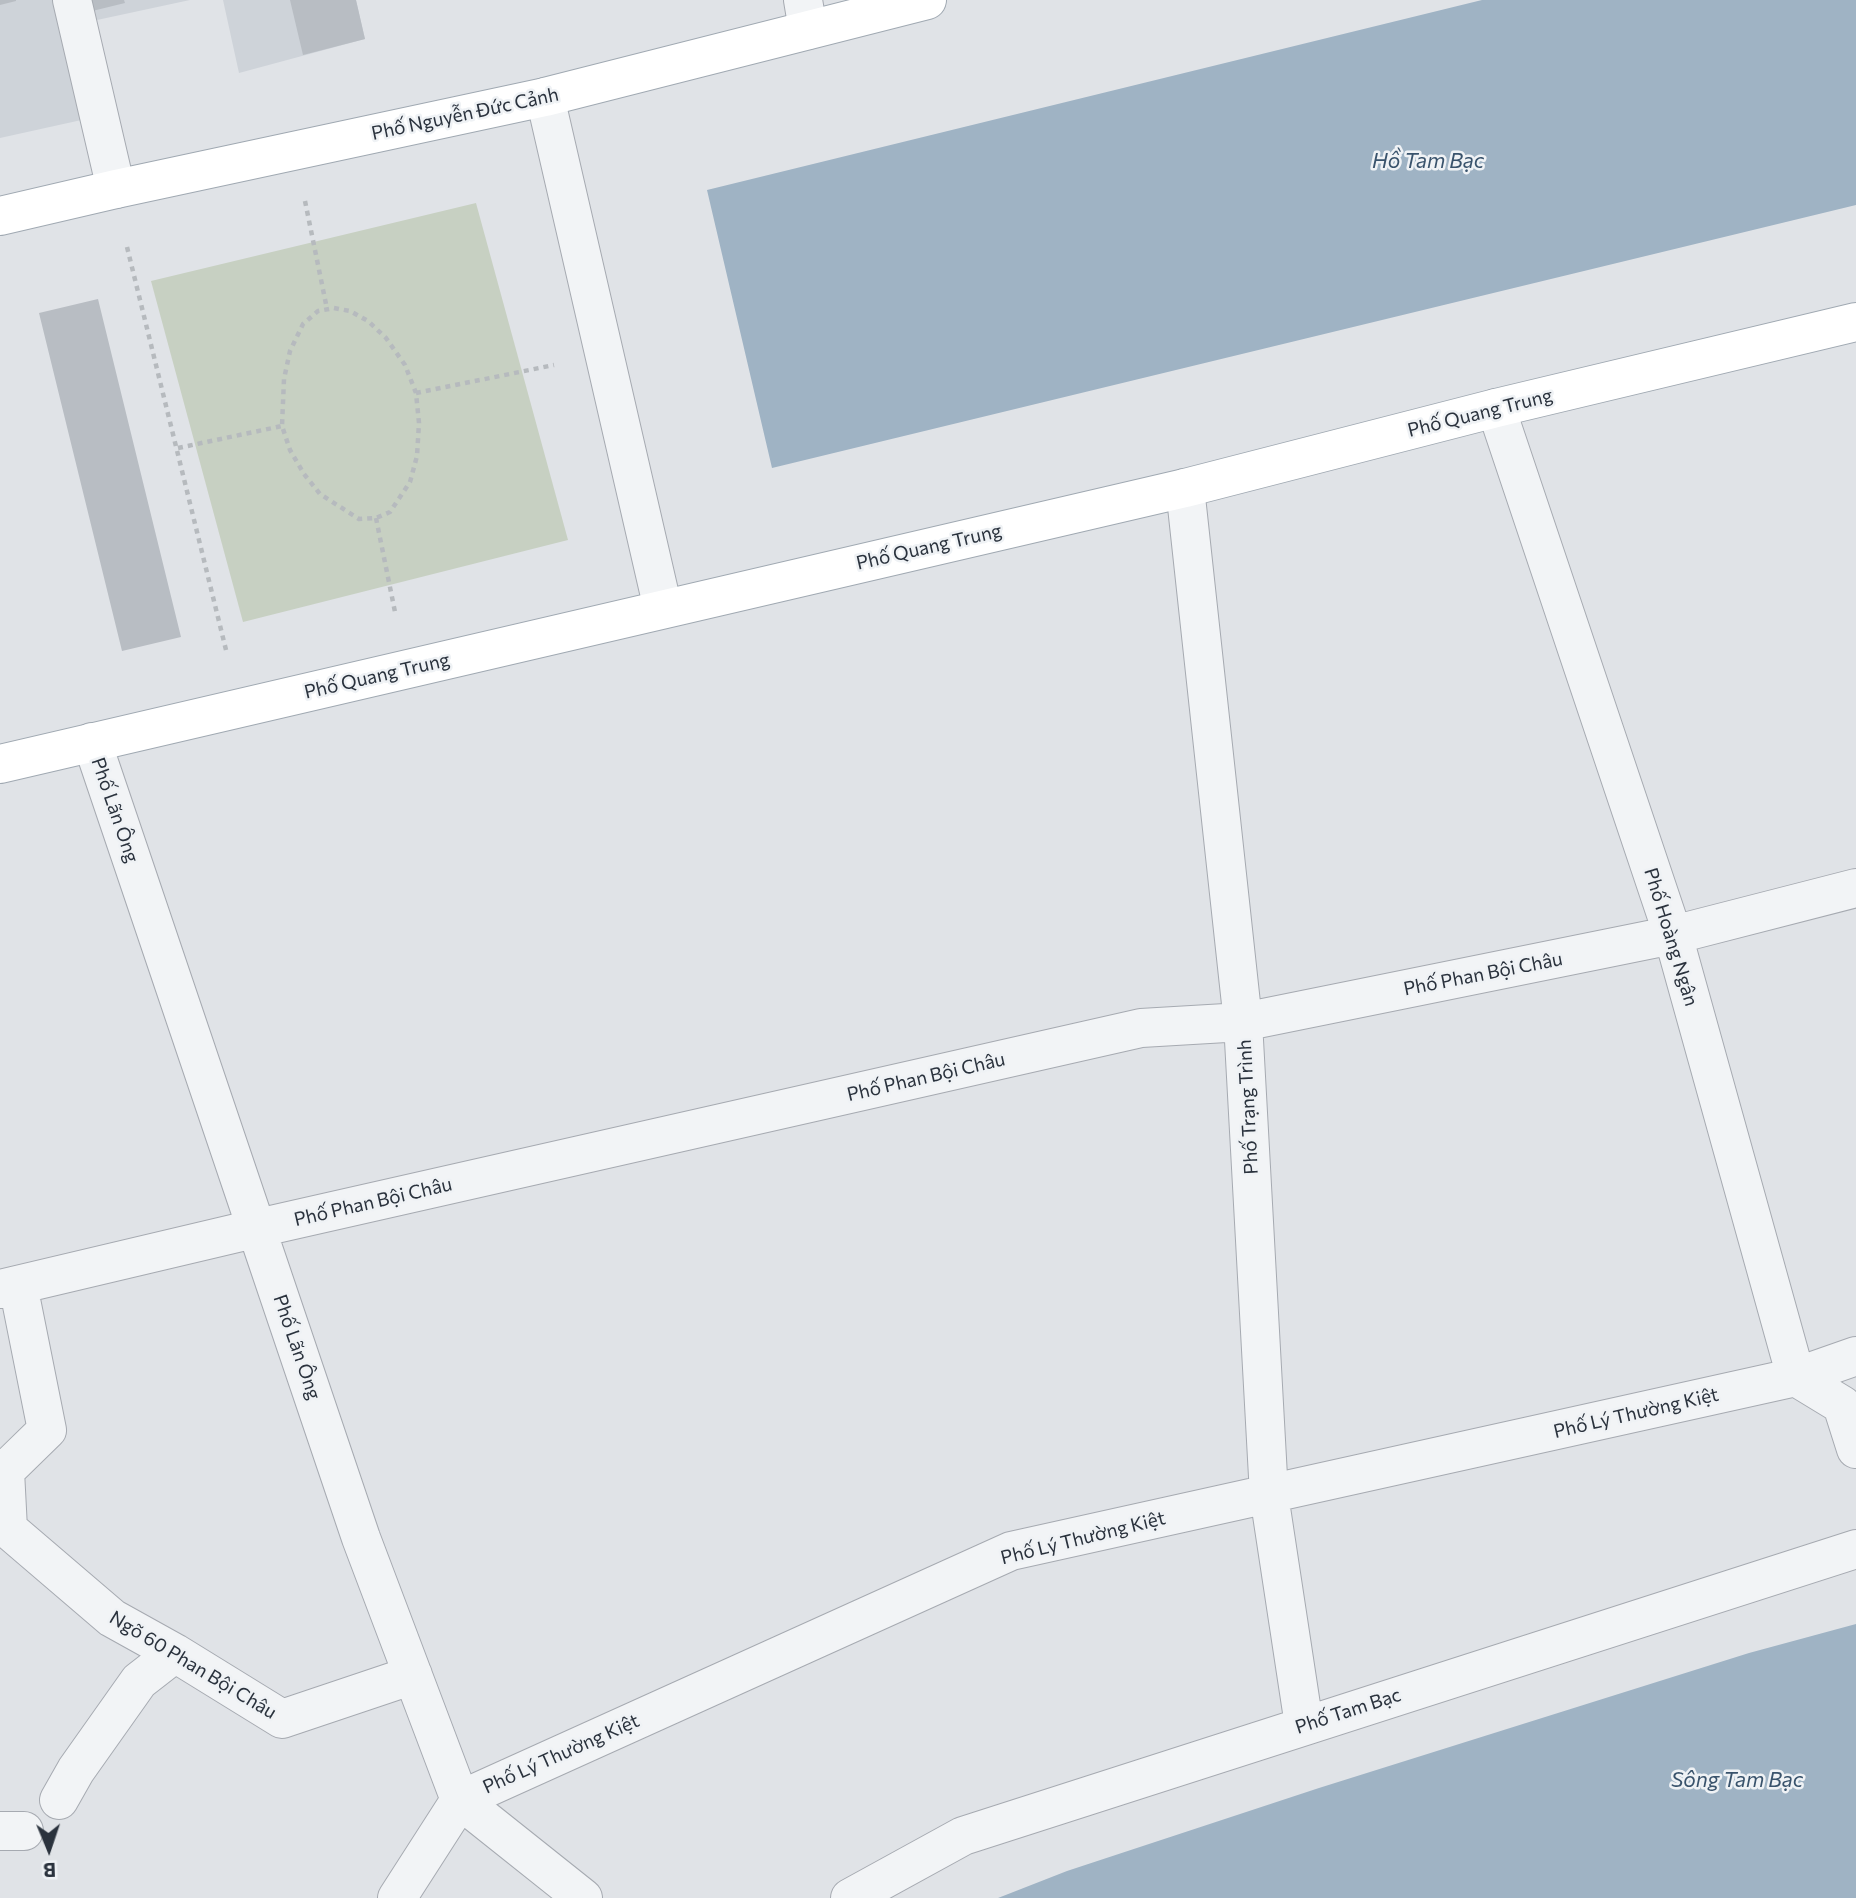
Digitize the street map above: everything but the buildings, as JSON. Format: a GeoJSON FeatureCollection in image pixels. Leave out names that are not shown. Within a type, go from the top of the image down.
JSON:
{"type":"FeatureCollection","features":[{"type":"Feature","properties":{"kind":"main road","name":"Phố Nguyễn Đức Cảnh"},"geometry":{"type":"LineString","coordinates":[[0,216],[545,97],[806,15],[927,0]]}},
{"type":"Feature","properties":{"kind":"main road","name":"Phố Quang Trung"},"geometry":{"type":"LineString","coordinates":[[0,764],[1185,488],[1496,408],[1856,322]]}},
{"type":"Feature","properties":{"kind":"street"},"geometry":{"type":"LineString","coordinates":[[72,0],[116,189]]}},
{"type":"Feature","properties":{"kind":"street"},"geometry":{"type":"LineString","coordinates":[[545,97],[663,609]]}},
{"type":"Feature","properties":{"kind":"street","name":"Phố Hoàng Ngân"},"geometry":{"type":"LineString","coordinates":[[1496,408],[1673,935],[1796,1377]]}},
{"type":"Feature","properties":{"kind":"street","name":"Phố Trạng Trình"},"geometry":{"type":"LineString","coordinates":[[1185,488],[1243,1022],[1269,1495],[1304,1725]]}},
{"type":"Feature","properties":{"kind":"street","name":"Phố Lãn Ông"},"geometry":{"type":"LineString","coordinates":[[92,743],[361,1538],[460,1800]]}},
{"type":"Feature","properties":{"kind":"street","name":"Phố Phan Bội Châu"},"geometry":{"type":"LineString","coordinates":[[9,1287],[1141,1028],[1243,1022],[1673,935],[1856,888]]}},
{"type":"Feature","properties":{"kind":"street","name":"Ngõ 60 Phan Bội Châu"},"geometry":{"type":"LineString","coordinates":[[9,1287],[47,1430],[5,1471],[8,1529],[112,1618],[282,1719],[413,1675]]}},
{"type":"Feature","properties":{"kind":"street","name":"Phố Lý Thường Kiệt"},"geometry":{"type":"LineString","coordinates":[[397,1898],[460,1800],[1011,1551],[1796,1377],[1856,1356]]}},
{"type":"Feature","properties":{"kind":"street"},"geometry":{"type":"LineString","coordinates":[[1796,1377],[1842,1405],[1856,1449]]}},
{"type":"Feature","properties":{"kind":"street","name":"Phố Tam Bạc"},"geometry":{"type":"LineString","coordinates":[[850,1898],[963,1836],[1856,1549]]}},
{"type":"Feature","properties":{"kind":"street"},"geometry":{"type":"LineString","coordinates":[[59,1800],[76,1770],[139,1681],[174,1653]]}},
{"type":"Feature","properties":{"kind":"street"},"geometry":{"type":"LineString","coordinates":[[460,1800],[583,1898]]}},
{"type":"Feature","properties":{"kind":"path"},"geometry":{"type":"LineString","coordinates":[[305,201],[327,309]]}},
{"type":"Feature","properties":{"kind":"path"},"geometry":{"type":"LineString","coordinates":[[127,247],[228,654]]}},
{"type":"Feature","properties":{"kind":"path"},"geometry":{"type":"LineString","coordinates":[[334,308],[350,311],[368,321],[386,338],[405,365],[415,393],[419,422],[417,456],[410,482],[390,512],[376,518],[359,519],[320,494],[290,450],[282,426],[284,379],[290,351],[303,324],[318,311],[334,308]]}},
{"type":"Feature","properties":{"kind":"path"},"geometry":{"type":"LineString","coordinates":[[415,393],[554,365]]}},
{"type":"Feature","properties":{"kind":"path"},"geometry":{"type":"LineString","coordinates":[[178,448],[282,426]]}},
{"type":"Feature","properties":{"kind":"path"},"geometry":{"type":"LineString","coordinates":[[376,518],[395,612]]}},
{"type":"Feature","properties":{"kind":"shaded area"},"geometry":{"type":"Polygon","coordinates":[[[0,0],[59,0],[86,119],[0,138],[0,0]]]}},
{"type":"Feature","properties":{"kind":"shaded area"},"geometry":{"type":"Polygon","coordinates":[[[78,0],[190,0],[83,23],[78,0]]]}},
{"type":"Feature","properties":{"kind":"shaded area"},"geometry":{"type":"Polygon","coordinates":[[[223,0],[356,0],[365,39],[239,73],[223,0]]]}},
{"type":"Feature","properties":{"kind":"green space"},"geometry":{"type":"Polygon","coordinates":[[[476,203],[568,540],[243,622],[151,281],[476,203]]]}},
{"type":"Feature","properties":{"kind":"water","name":"Hồ Tam Bạc"},"geometry":{"type":"Polygon","coordinates":[[[1482,0],[1856,0],[1856,205],[772,468],[707,190],[1482,0]]]}},
{"type":"Feature","properties":{"kind":"water","name":"Sông Tam Bạc"},"geometry":{"type":"Polygon","coordinates":[[[1856,1624],[1856,1898],[998,1898],[1067,1871],[1319,1788],[1749,1653],[1856,1624]]]}}]}
